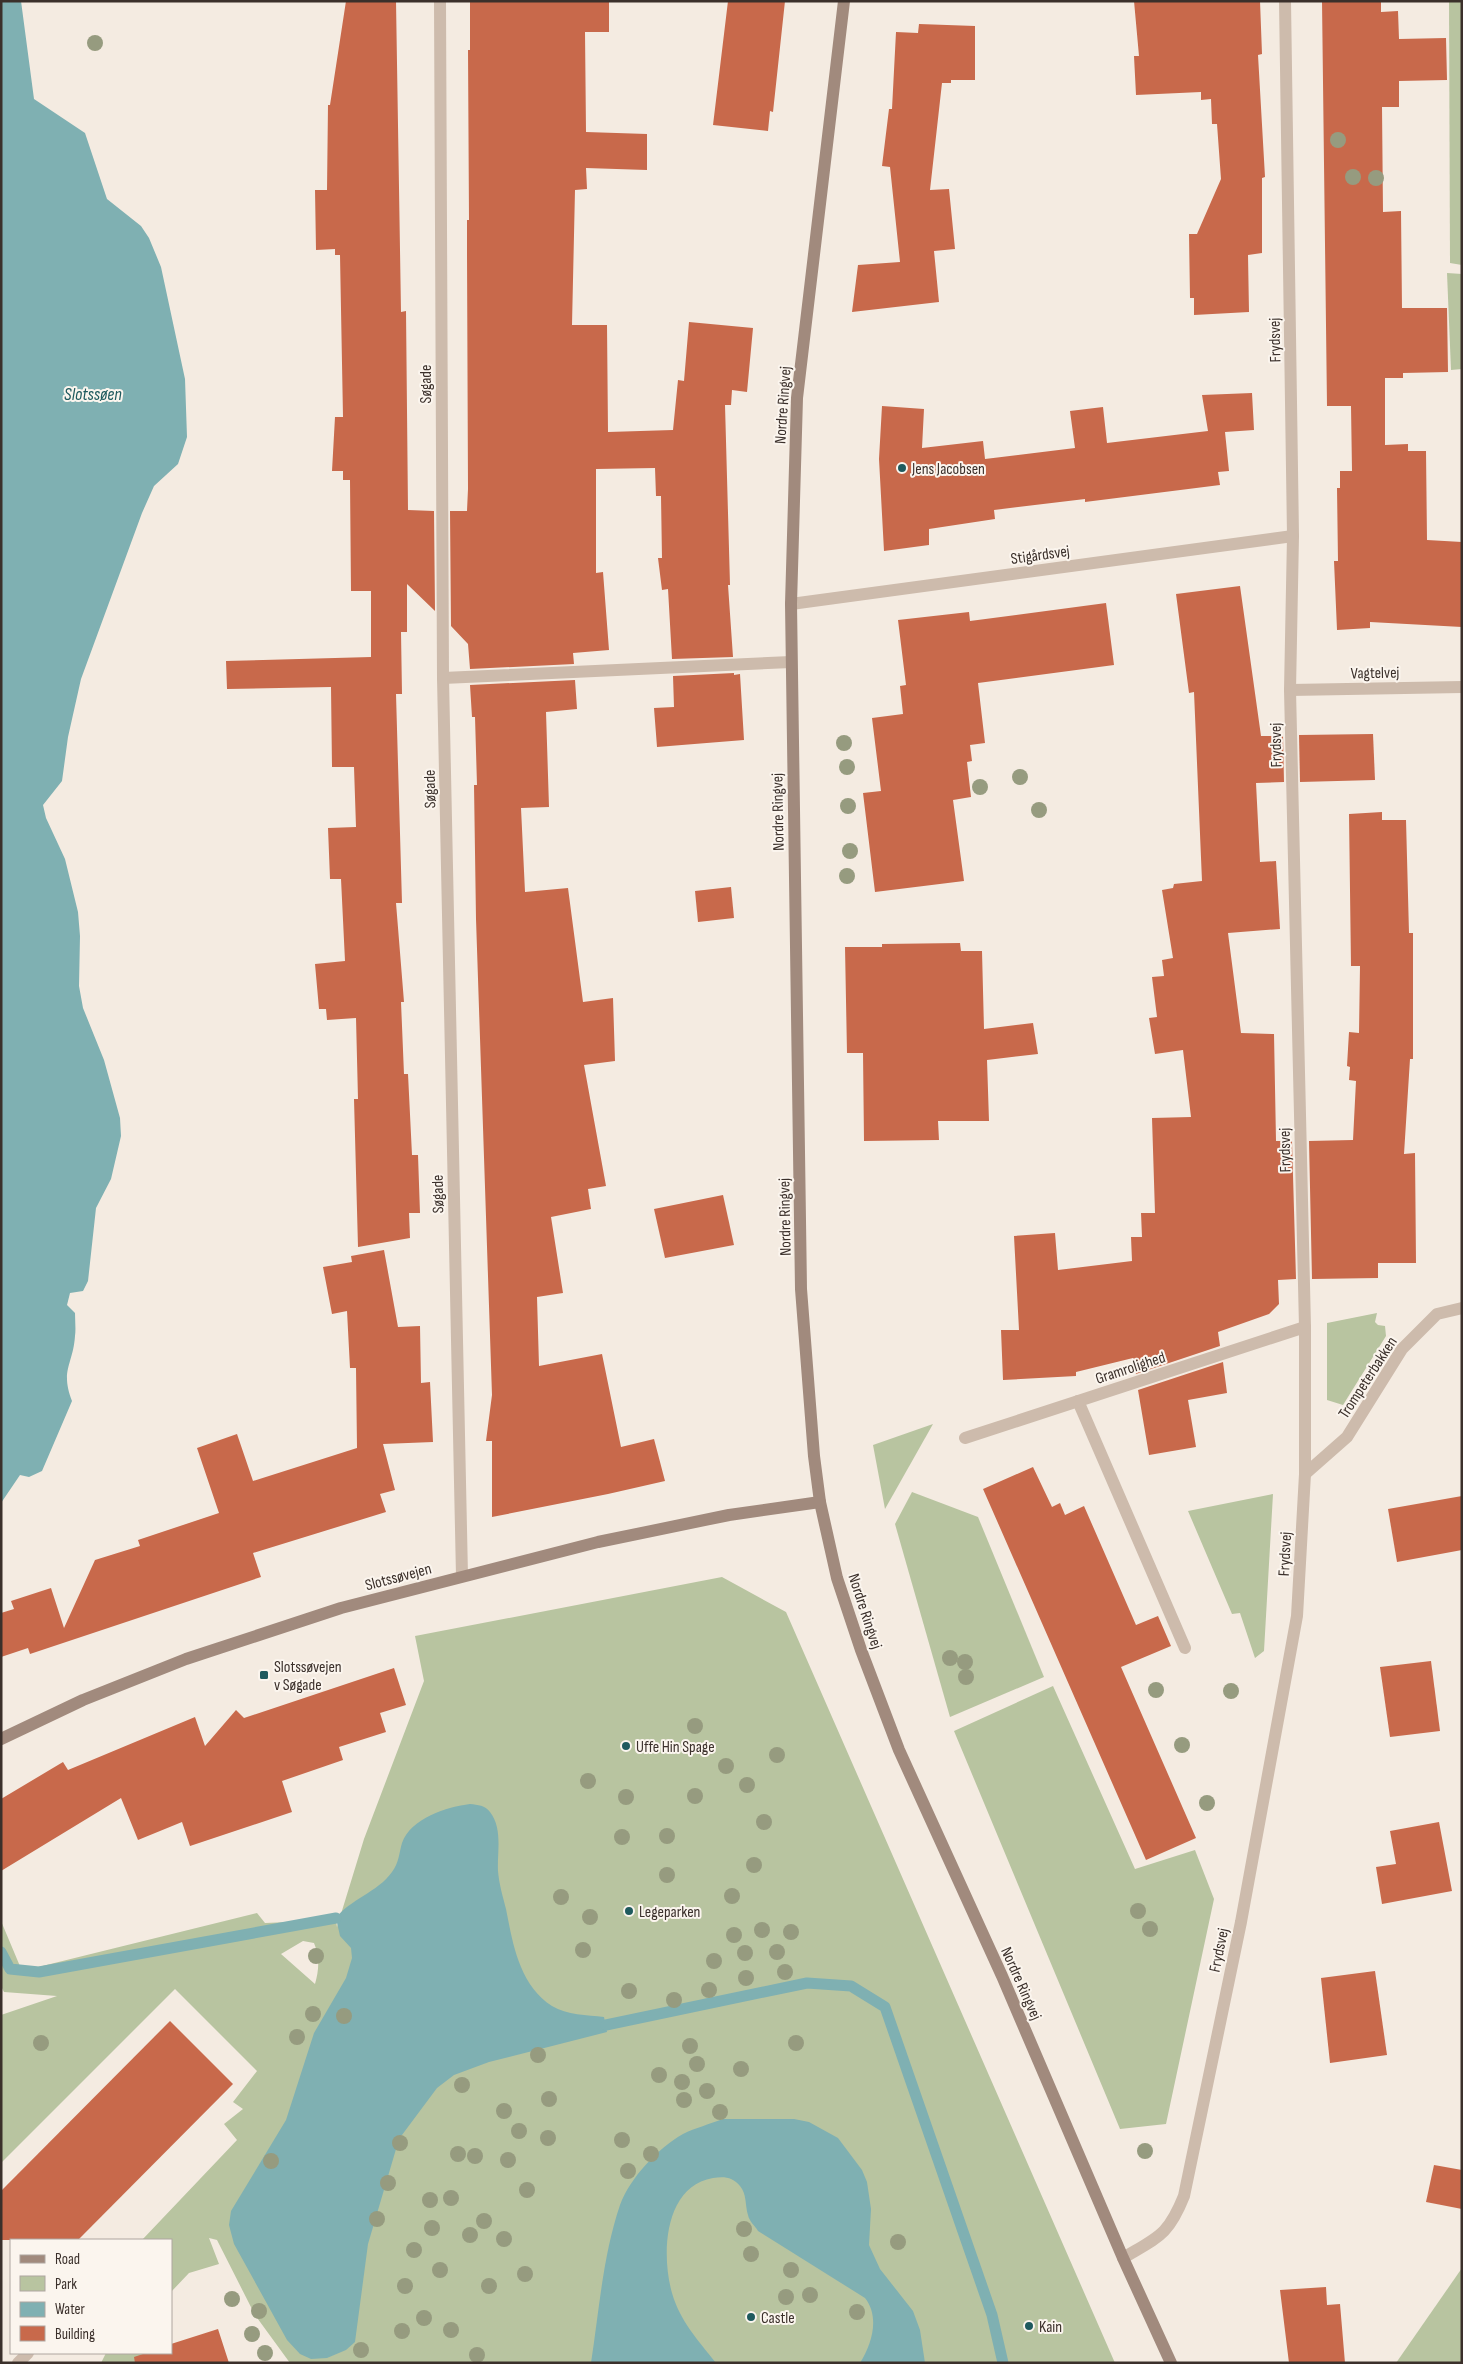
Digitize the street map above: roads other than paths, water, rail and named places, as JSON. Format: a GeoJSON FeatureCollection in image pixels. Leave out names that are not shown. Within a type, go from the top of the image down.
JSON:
{"type":"FeatureCollection","features":[{"type":"Feature","properties":{"kind":"main road","name":"Nordre Ringvej"},"geometry":{"type":"LineString","coordinates":[[844,1],[797,398],[791,604],[801,1289],[814,1456],[820,1502],[837,1578],[861,1650],[899,1750],[1002,1976],[1123,2258],[1171,2363]]}},
{"type":"Feature","properties":{"kind":"main road","name":"Slotssøvejen"},"geometry":{"type":"LineString","coordinates":[[1,1739],[83,1700],[186,1659],[341,1608],[617,1538],[729,1515],[820,1502]]}},
{"type":"Feature","properties":{"kind":"street","name":"Søgade"},"geometry":{"type":"LineString","coordinates":[[440,1],[443,678],[462,1576]]}},
{"type":"Feature","properties":{"kind":"street","name":"Frydsvej"},"geometry":{"type":"LineString","coordinates":[[1123,2258],[1164,2233],[1176,2216],[1184,2196],[1241,1922],[1297,1616],[1305,1474],[1305,1327],[1290,690],[1293,536],[1285,1]]}},
{"type":"Feature","properties":{"kind":"street","name":"Stigårdsvej"},"geometry":{"type":"LineString","coordinates":[[791,604],[1293,536]]}},
{"type":"Feature","properties":{"kind":"street"},"geometry":{"type":"LineString","coordinates":[[443,678],[791,662]]}},
{"type":"Feature","properties":{"kind":"street","name":"Vagtelvej"},"geometry":{"type":"LineString","coordinates":[[1290,690],[1462,686]]}},
{"type":"Feature","properties":{"kind":"street","name":"Trompeterbakken"},"geometry":{"type":"LineString","coordinates":[[1305,1474],[1347,1437],[1402,1349],[1437,1314],[1462,1308]]}},
{"type":"Feature","properties":{"kind":"street","name":"Gramrolighed"},"geometry":{"type":"LineString","coordinates":[[965,1438],[1305,1327]]}},
{"type":"Feature","properties":{"kind":"street"},"geometry":{"type":"LineString","coordinates":[[1078,1401],[1185,1648]]}},
{"type":"Feature","properties":{"kind":"street"},"geometry":{"type":"LineString","coordinates":[[18,2363],[27,2354]]}},
{"type":"Feature","properties":{"kind":"water","name":"Slotssøen"},"geometry":{"type":"Polygon","coordinates":[[[1,1],[21,1],[34,99],[85,133],[107,199],[141,226],[149,238],[161,267],[185,379],[187,437],[178,464],[154,486],[142,513],[81,679],[68,737],[62,781],[43,805],[46,818],[65,859],[78,912],[80,936],[79,986],[83,1008],[104,1060],[120,1118],[121,1136],[111,1179],[96,1208],[88,1281],[83,1291],[70,1293],[67,1305],[75,1313],[74,1346],[67,1374],[72,1401],[42,1471],[29,1477],[20,1475],[1,1503],[1,1]]]}},
{"type":"Feature","properties":{"kind":"water"},"geometry":{"type":"Polygon","coordinates":[[[470,1804],[486,1808],[497,1826],[499,1881],[515,1949],[525,1975],[541,1997],[552,2006],[571,2013],[604,2017],[607,2032],[489,2062],[454,2075],[437,2088],[399,2139],[368,2244],[355,2342],[346,2350],[327,2358],[311,2359],[300,2354],[287,2340],[234,2244],[229,2225],[231,2211],[286,2120],[314,2033],[346,1978],[352,1958],[351,1948],[340,1936],[336,1918],[348,1906],[372,1891],[386,1879],[394,1869],[402,1843],[407,1834],[421,1820],[441,1811],[470,1804]]]}},
{"type":"Feature","properties":{"kind":"water"},"geometry":{"type":"Polygon","coordinates":[[[723,2119],[794,2119],[809,2122],[838,2138],[862,2170],[867,2182],[871,2209],[869,2245],[880,2269],[913,2311],[920,2330],[925,2363],[860,2363],[868,2348],[873,2330],[870,2305],[865,2298],[758,2231],[749,2217],[742,2189],[734,2181],[721,2177],[697,2184],[684,2194],[670,2224],[667,2242],[669,2277],[675,2303],[690,2330],[716,2363],[591,2363],[609,2243],[620,2205],[625,2195],[638,2174],[664,2147],[683,2134],[723,2119]]]}},
{"type":"Feature","properties":{"kind":"waterway"},"geometry":{"type":"LineString","coordinates":[[1,1952],[10,1969],[39,1972],[336,1918]]}},
{"type":"Feature","properties":{"kind":"waterway"},"geometry":{"type":"LineString","coordinates":[[606,2025],[807,1983],[851,1986],[885,2007],[992,2315],[1003,2363]]}},
{"type":"Feature","properties":{"kind":"place","name":"Jens Jacobsen"},"geometry":{"type":"Point","coordinates":[902,468]}},
{"type":"Feature","properties":{"kind":"place","name":"Slotssøvejen v Søgade"},"geometry":{"type":"Point","coordinates":[264,1675]}},
{"type":"Feature","properties":{"kind":"place","name":"Uffe Hin Spage"},"geometry":{"type":"Point","coordinates":[626,1746]}},
{"type":"Feature","properties":{"kind":"place","name":"Legeparken"},"geometry":{"type":"Point","coordinates":[629,1911]}},
{"type":"Feature","properties":{"kind":"place","name":"Castle"},"geometry":{"type":"Point","coordinates":[751,2317]}},
{"type":"Feature","properties":{"kind":"place","name":"Kain"},"geometry":{"type":"Point","coordinates":[1029,2326]}}]}
